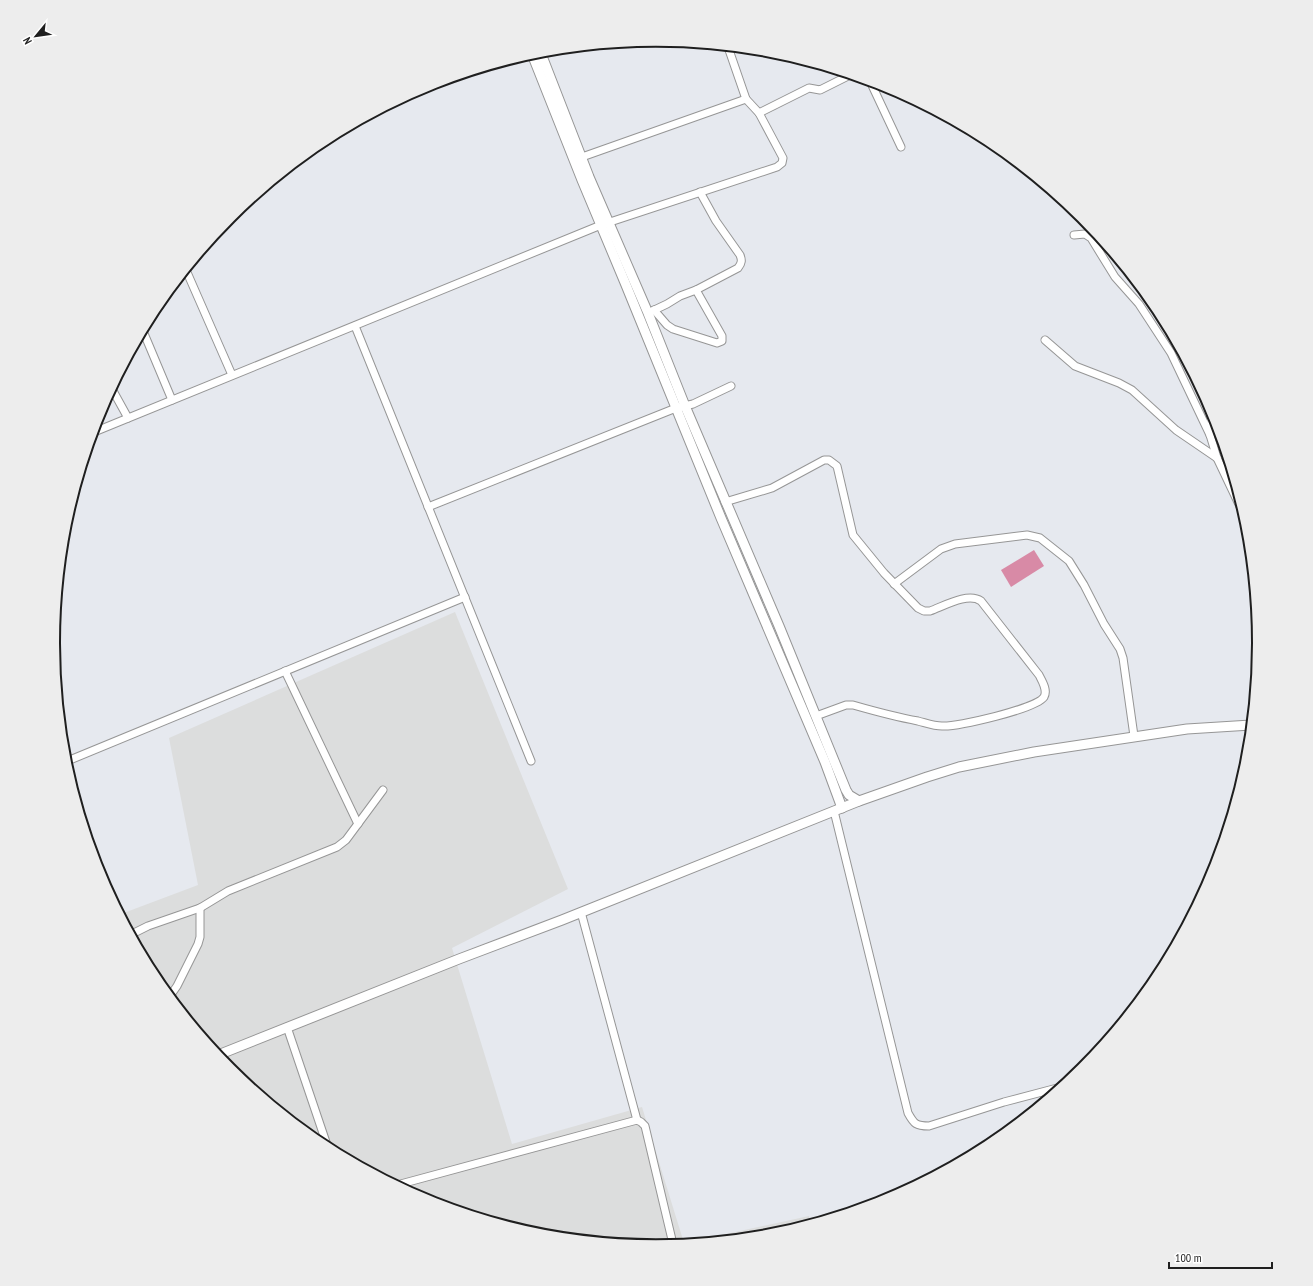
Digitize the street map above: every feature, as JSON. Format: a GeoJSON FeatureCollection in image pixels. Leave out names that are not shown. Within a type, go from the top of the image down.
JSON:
{"type":"FeatureCollection","features":[{"type":"Feature","properties":{"kind":"street"},"geometry":{"type":"LineString","coordinates":[[100,429],[605,224],[777,167],[782,164],[783,158],[758,113],[746,99],[730,52]]}},
{"type":"Feature","properties":{"kind":"street"},"geometry":{"type":"LineString","coordinates":[[543,58],[582,157],[605,224],[681,407],[725,502],[846,790],[849,795],[859,801]]}},
{"type":"Feature","properties":{"kind":"street"},"geometry":{"type":"LineString","coordinates":[[534,59],[582,180],[651,311],[681,407],[721,518],[825,762],[838,810],[908,1113],[913,1122],[919,1126],[929,1126],[1004,1102],[1050,1090]]}},
{"type":"Feature","properties":{"kind":"street"},"geometry":{"type":"LineString","coordinates":[[758,113],[809,88],[820,90],[844,78]]}},
{"type":"Feature","properties":{"kind":"street"},"geometry":{"type":"LineString","coordinates":[[874,88],[901,146]]}},
{"type":"Feature","properties":{"kind":"street"},"geometry":{"type":"LineString","coordinates":[[582,157],[746,99]]}},
{"type":"Feature","properties":{"kind":"street"},"geometry":{"type":"LineString","coordinates":[[651,311],[680,296],[696,290],[738,268],[741,264],[742,260],[740,255],[716,221],[700,192]]}},
{"type":"Feature","properties":{"kind":"street"},"geometry":{"type":"LineString","coordinates":[[1074,235],[1085,234],[1091,238],[1115,277],[1139,304],[1171,354],[1210,435],[1217,458],[1232,488]]}},
{"type":"Feature","properties":{"kind":"street"},"geometry":{"type":"LineString","coordinates":[[188,275],[232,376]]}},
{"type":"Feature","properties":{"kind":"street"},"geometry":{"type":"LineString","coordinates":[[651,311],[674,329],[717,343],[722,341],[722,336],[696,290]]}},
{"type":"Feature","properties":{"kind":"street"},"geometry":{"type":"LineString","coordinates":[[355,326],[531,761]]}},
{"type":"Feature","properties":{"kind":"street"},"geometry":{"type":"LineString","coordinates":[[145,337],[172,400]]}},
{"type":"Feature","properties":{"kind":"street"},"geometry":{"type":"LineString","coordinates":[[1045,340],[1075,366],[1119,383],[1132,390],[1176,430],[1217,458]]}},
{"type":"Feature","properties":{"kind":"street"},"geometry":{"type":"LineString","coordinates":[[428,507],[681,407],[694,404],[731,386]]}},
{"type":"Feature","properties":{"kind":"street"},"geometry":{"type":"LineString","coordinates":[[115,395],[128,418]]}},
{"type":"Feature","properties":{"kind":"street"},"geometry":{"type":"LineString","coordinates":[[1210,435],[1211,425]]}},
{"type":"Feature","properties":{"kind":"street"},"geometry":{"type":"LineString","coordinates":[[725,502],[772,488],[824,460],[830,460],[837,466],[853,535],[857,542],[894,584],[918,608],[924,611],[930,611],[965,598],[976,598],[981,601],[1039,675],[1046,692],[1043,698],[1038,702],[1004,714],[956,725],[942,726],[853,705],[846,705],[816,716]]}},
{"type":"Feature","properties":{"kind":"street"},"geometry":{"type":"LineString","coordinates":[[894,584],[941,549],[954,544],[1026,535],[1040,538],[1069,561],[1084,585],[1104,624],[1120,649],[1123,658],[1134,736]]}},
{"type":"Feature","properties":{"kind":"street"},"geometry":{"type":"LineString","coordinates":[[72,759],[465,597]]}},
{"type":"Feature","properties":{"kind":"street"},"geometry":{"type":"LineString","coordinates":[[285,671],[358,824]]}},
{"type":"Feature","properties":{"kind":"street"},"geometry":{"type":"LineString","coordinates":[[224,1053],[859,801],[920,779],[966,765],[1034,752],[1187,729],[1246,725]]}},
{"type":"Feature","properties":{"kind":"street"},"geometry":{"type":"LineString","coordinates":[[135,932],[148,926],[200,908],[228,891],[337,847],[346,840],[383,790]]}},
{"type":"Feature","properties":{"kind":"street"},"geometry":{"type":"LineString","coordinates":[[173,991],[198,944],[200,937],[200,908]]}},
{"type":"Feature","properties":{"kind":"street"},"geometry":{"type":"LineString","coordinates":[[581,912],[637,1120],[645,1126],[672,1239]]}},
{"type":"Feature","properties":{"kind":"street"},"geometry":{"type":"LineString","coordinates":[[287,1027],[325,1139]]}},
{"type":"Feature","properties":{"kind":"street"},"geometry":{"type":"LineString","coordinates":[[404,1183],[637,1120]]}},
{"type":"Feature","properties":{"kind":"shaded area"},"geometry":{"type":"Polygon","coordinates":[[[1034,550],[1044,566],[1011,587],[1001,570],[1034,550]]]}},
{"type":"Feature","properties":{"kind":"shaded area"},"geometry":{"type":"Polygon","coordinates":[[[455,612],[568,889],[452,948],[512,1144],[642,1107],[683,1238],[618,1238],[540,1228],[502,1219],[428,1194],[393,1178],[325,1139],[264,1091],[235,1064],[208,1036],[184,1006],[140,941],[125,913],[198,885],[169,738],[455,612]]]}},
{"type":"Feature","properties":{"kind":"shaded area"},"geometry":{"type":"Polygon","coordinates":[[[809,1216],[810,1219],[773,1228],[718,1236],[809,1216]]]}}]}
